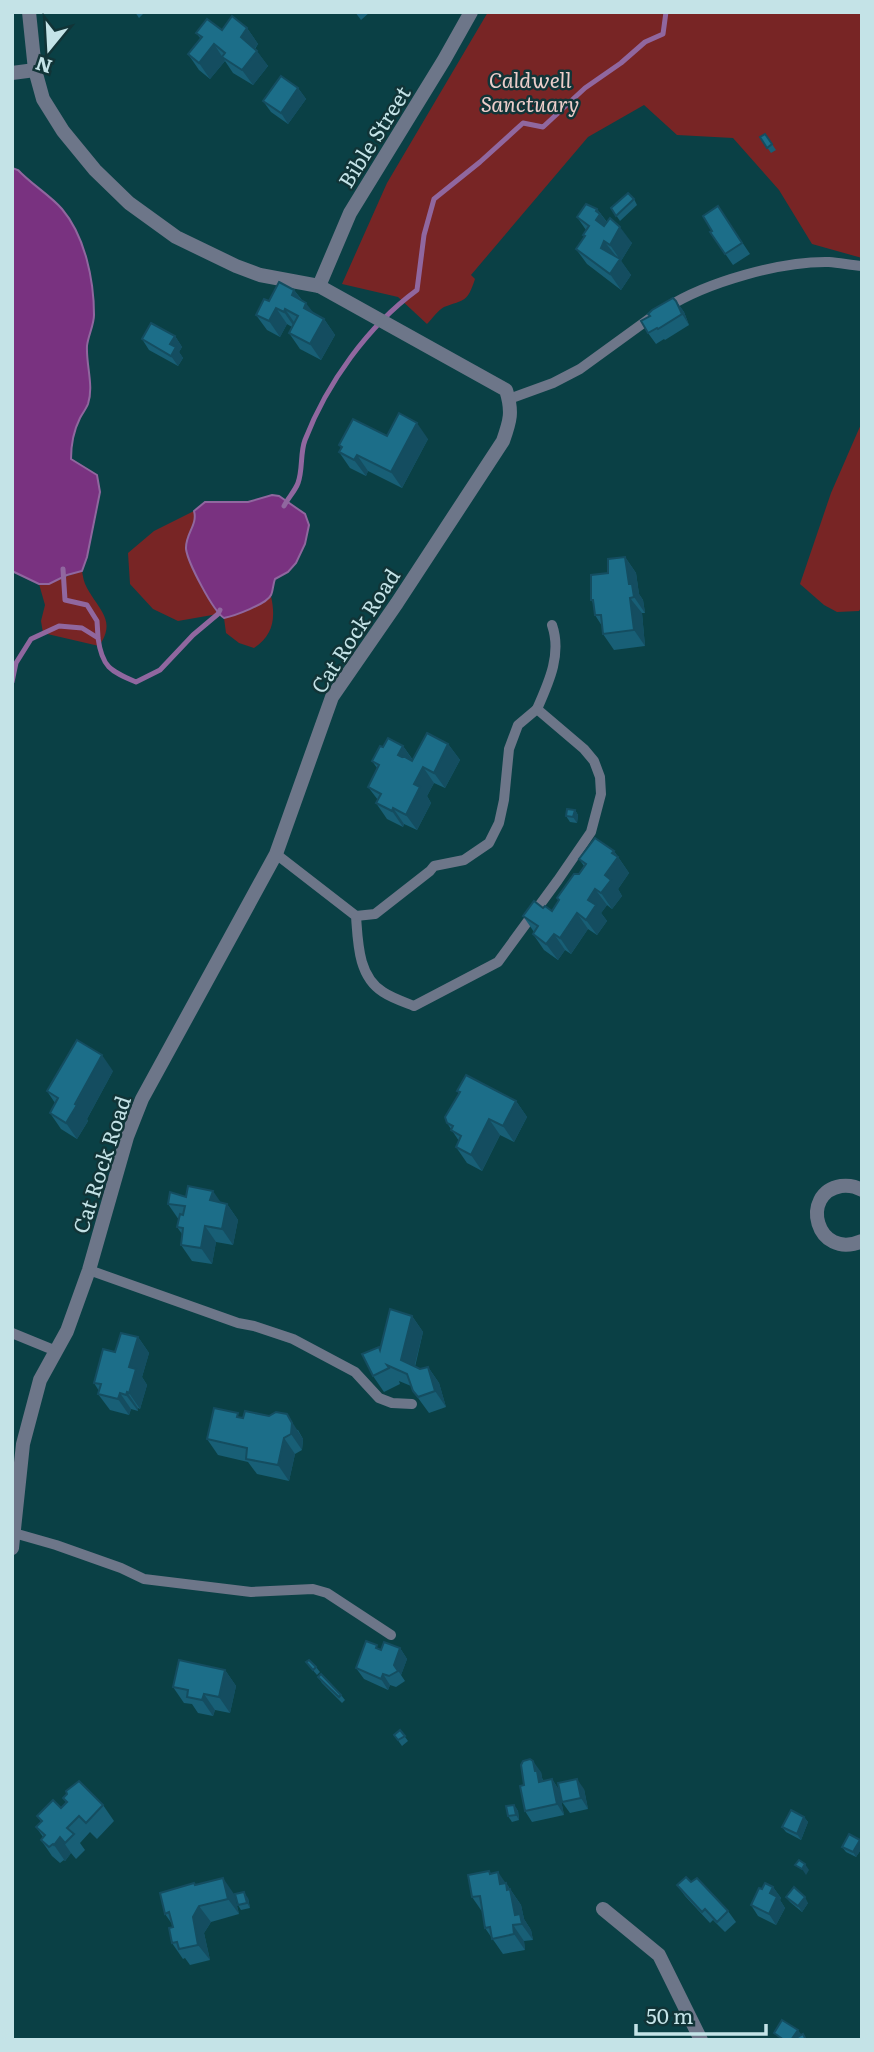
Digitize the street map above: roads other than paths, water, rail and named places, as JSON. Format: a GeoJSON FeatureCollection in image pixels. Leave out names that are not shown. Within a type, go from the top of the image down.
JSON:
{"type":"FeatureCollection","features":[{"type":"Feature","properties":{"kind":"street"},"geometry":{"type":"LineString","coordinates":[[29,12],[35,70],[43,99],[63,131],[95,170],[129,203],[176,237],[236,266],[260,275],[319,286],[506,390],[509,399]]}},
{"type":"Feature","properties":{"kind":"street","name":"Bible Street"},"geometry":{"type":"LineString","coordinates":[[319,286],[350,213],[471,12]]}},
{"type":"Feature","properties":{"kind":"street"},"geometry":{"type":"LineString","coordinates":[[12,73],[35,70]]}},
{"type":"Feature","properties":{"kind":"street","name":"Cat Rock Road"},"geometry":{"type":"LineString","coordinates":[[13,1540],[23,1444],[40,1380],[67,1331],[89,1270],[127,1137],[142,1099],[276,854],[332,697],[503,442],[512,409],[509,399]]}},
{"type":"Feature","properties":{"kind":"street"},"geometry":{"type":"LineString","coordinates":[[862,1190],[855,1186],[835,1187],[826,1193],[816,1211],[821,1231],[827,1238],[844,1245],[862,1241]]}},
{"type":"Feature","properties":{"kind":"street"},"geometry":{"type":"LineString","coordinates":[[603,1909],[659,1955],[701,2040]]}},
{"type":"Feature","properties":{"kind":"lane"},"geometry":{"type":"LineString","coordinates":[[509,399],[553,383],[580,369],[673,303],[716,284],[777,267],[827,262],[862,266]]}},
{"type":"Feature","properties":{"kind":"lane"},"geometry":{"type":"LineString","coordinates":[[276,854],[356,916],[375,914],[434,866],[464,860],[489,844],[499,823],[504,800],[509,749],[518,725],[537,709],[553,670],[557,638],[552,625]]}},
{"type":"Feature","properties":{"kind":"lane"},"geometry":{"type":"LineString","coordinates":[[356,916],[362,964],[370,980],[383,992],[414,1006],[498,962],[585,841],[596,816],[601,794],[600,777],[594,761],[584,749],[537,709]]}},
{"type":"Feature","properties":{"kind":"lane"},"geometry":{"type":"LineString","coordinates":[[89,1270],[238,1323],[293,1339],[355,1372],[379,1398],[392,1403],[412,1404]]}},
{"type":"Feature","properties":{"kind":"lane"},"geometry":{"type":"LineString","coordinates":[[12,1333],[56,1351]]}},
{"type":"Feature","properties":{"kind":"lane"},"geometry":{"type":"LineString","coordinates":[[13,1540],[82,1554],[144,1579],[251,1592],[313,1589],[327,1593],[391,1635]]}},
{"type":"Feature","properties":{"kind":"waterway"},"geometry":{"type":"LineString","coordinates":[[284,506],[298,483],[305,440],[337,377],[366,338],[399,304],[417,290],[424,235],[434,199],[523,123],[543,127],[585,88],[645,42],[663,34],[666,12]]}},
{"type":"Feature","properties":{"kind":"waterway"},"geometry":{"type":"LineString","coordinates":[[63,569],[65,600],[87,605],[97,621],[98,637]]}},
{"type":"Feature","properties":{"kind":"waterway"},"geometry":{"type":"LineString","coordinates":[[12,682],[16,663],[31,639],[59,626],[82,628],[98,638],[102,656],[109,667],[136,682],[160,670],[220,610]]}},
{"type":"Feature","properties":{"kind":"park label","name":"Caldwell Sanctuary"},"geometry":{"type":"Point","coordinates":[530,90]}}]}
